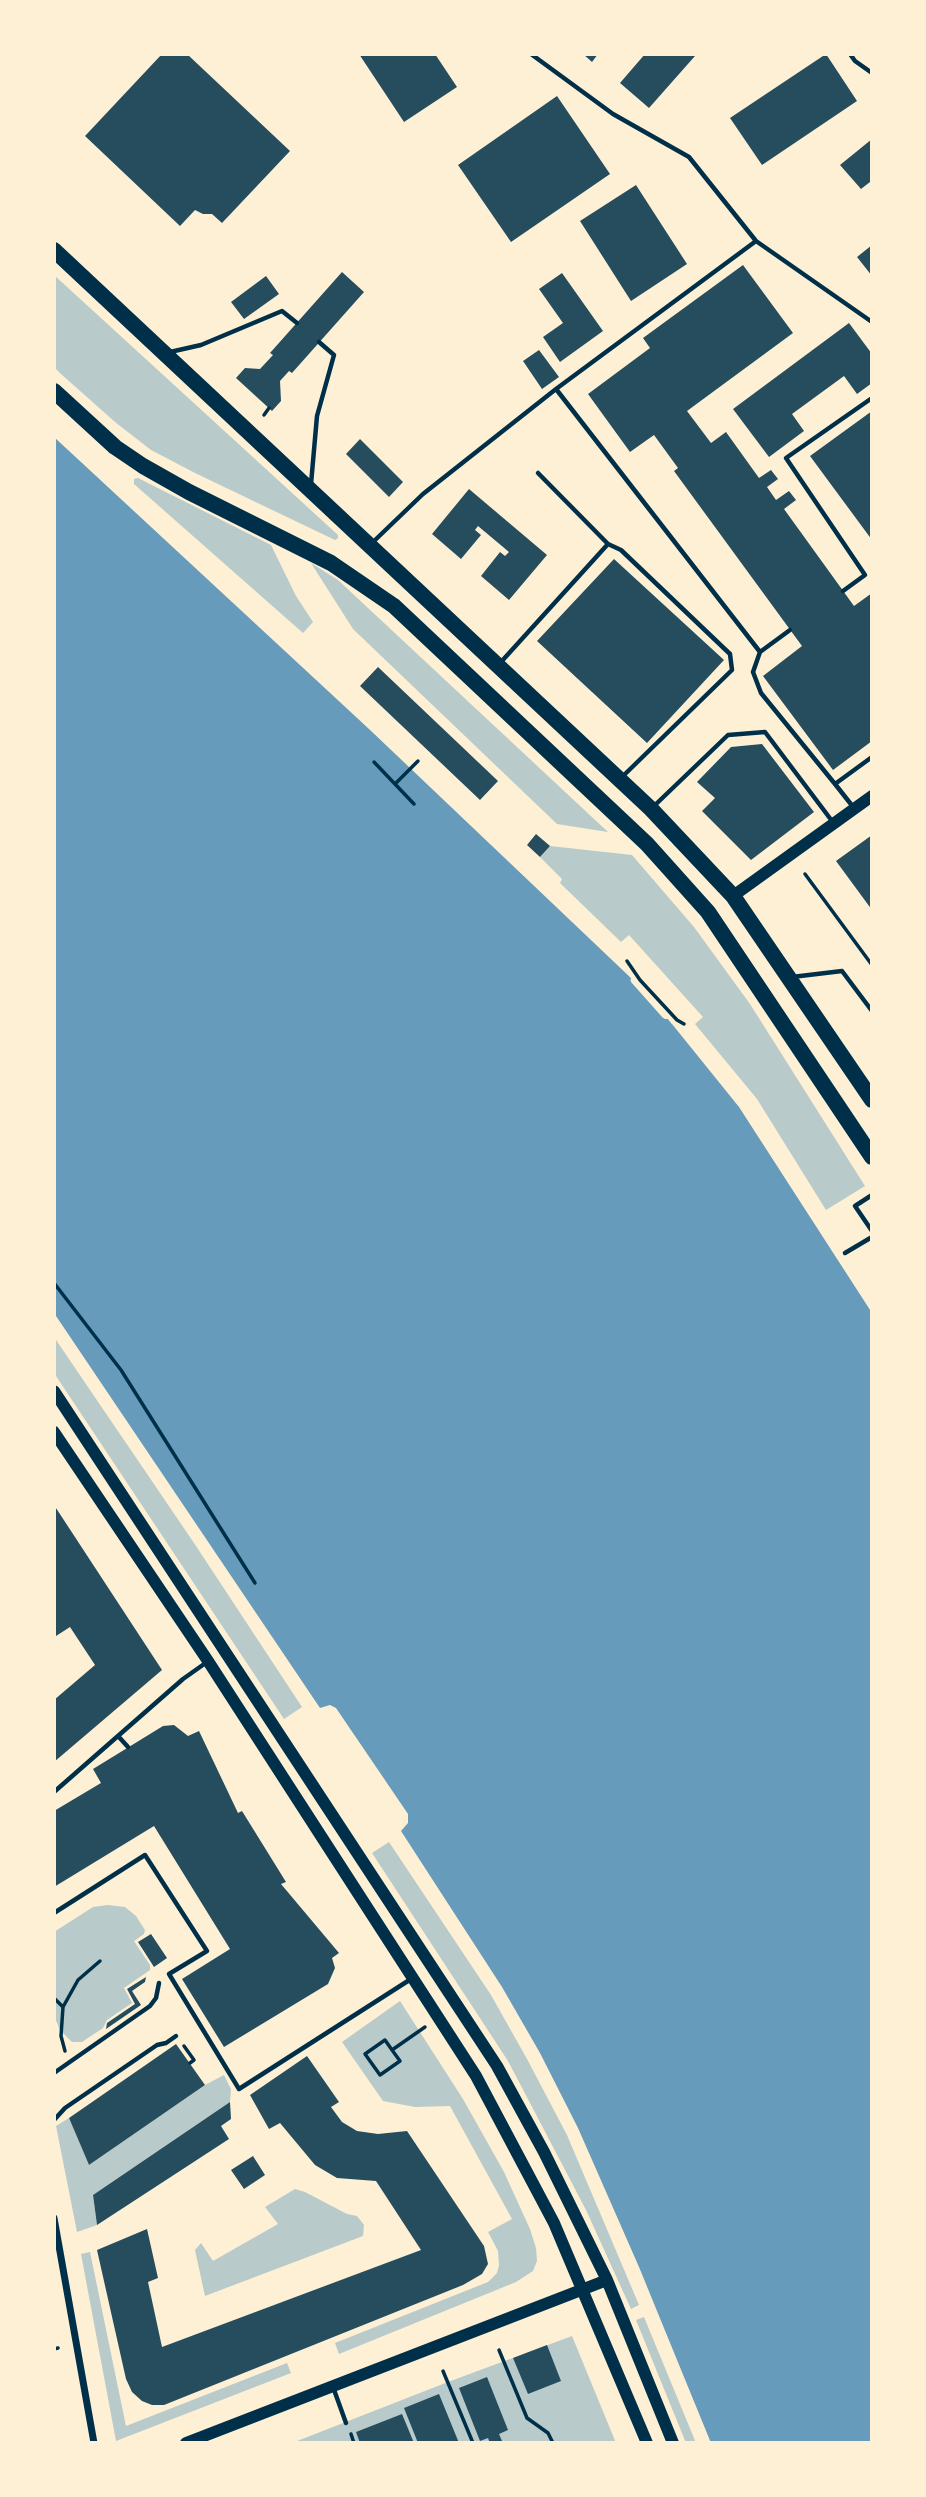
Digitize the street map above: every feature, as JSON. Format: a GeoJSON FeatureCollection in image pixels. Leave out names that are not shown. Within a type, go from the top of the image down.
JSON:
{"type":"FeatureCollection","features":[{"type":"Feature","properties":{"kind":"main road"},"geometry":{"type":"LineString","coordinates":[[54,250],[651,809],[733,896],[872,1100]]}},
{"type":"Feature","properties":{"kind":"main road"},"geometry":{"type":"LineString","coordinates":[[54,391],[115,446],[142,466],[331,563],[404,615],[647,844],[708,912],[872,1157]]}},
{"type":"Feature","properties":{"kind":"street"},"geometry":{"type":"LineString","coordinates":[[733,896],[854,809],[870,801]]}},
{"type":"Feature","properties":{"kind":"street"},"geometry":{"type":"LineString","coordinates":[[54,1391],[497,2066],[544,2152],[607,2280],[673,2443]]}},
{"type":"Feature","properties":{"kind":"street"},"geometry":{"type":"LineString","coordinates":[[54,1432],[208,1661],[476,2076],[536,2188],[583,2288],[647,2443]]}},
{"type":"Feature","properties":{"kind":"street"},"geometry":{"type":"LineString","coordinates":[[54,2218],[94,2443]]}},
{"type":"Feature","properties":{"kind":"street"},"geometry":{"type":"LineString","coordinates":[[186,2443],[607,2280]]}},
{"type":"Feature","properties":{"kind":"lane"},"geometry":{"type":"LineString","coordinates":[[531,54],[613,114],[689,157],[755,241],[872,322]]}},
{"type":"Feature","properties":{"kind":"lane"},"geometry":{"type":"LineString","coordinates":[[850,54],[872,73]]}},
{"type":"Feature","properties":{"kind":"lane"},"geometry":{"type":"LineString","coordinates":[[370,545],[423,495],[556,390],[755,241]]}},
{"type":"Feature","properties":{"kind":"lane"},"geometry":{"type":"LineString","coordinates":[[166,353],[201,345],[282,311],[297,323]]}},
{"type":"Feature","properties":{"kind":"lane"},"geometry":{"type":"LineString","coordinates":[[310,491],[317,416],[334,355],[319,342]]}},
{"type":"Feature","properties":{"kind":"lane"},"geometry":{"type":"LineString","coordinates":[[556,390],[760,652]]}},
{"type":"Feature","properties":{"kind":"lane"},"geometry":{"type":"LineString","coordinates":[[843,591],[865,575],[786,458],[872,398]]}},
{"type":"Feature","properties":{"kind":"lane"},"geometry":{"type":"LineString","coordinates":[[538,473],[608,544],[621,550],[730,654],[732,670],[620,780]]}},
{"type":"Feature","properties":{"kind":"lane"},"geometry":{"type":"LineString","coordinates":[[498,666],[608,544]]}},
{"type":"Feature","properties":{"kind":"lane"},"geometry":{"type":"LineString","coordinates":[[790,630],[760,652],[753,672],[761,693],[854,809]]}},
{"type":"Feature","properties":{"kind":"lane"},"geometry":{"type":"LineString","coordinates":[[651,809],[728,735],[765,732],[834,824]]}},
{"type":"Feature","properties":{"kind":"lane"},"geometry":{"type":"LineString","coordinates":[[835,784],[872,757]]}},
{"type":"Feature","properties":{"kind":"lane"},"geometry":{"type":"LineString","coordinates":[[789,978],[842,971],[872,1011]]}},
{"type":"Feature","properties":{"kind":"lane"},"geometry":{"type":"LineString","coordinates":[[872,1195],[855,1206],[872,1231]]}},
{"type":"Feature","properties":{"kind":"lane"},"geometry":{"type":"LineString","coordinates":[[845,1253],[872,1237]]}},
{"type":"Feature","properties":{"kind":"lane"},"geometry":{"type":"LineString","coordinates":[[54,1792],[183,1679],[208,1661]]}},
{"type":"Feature","properties":{"kind":"lane"},"geometry":{"type":"LineString","coordinates":[[118,1736],[128,1747]]}},
{"type":"Feature","properties":{"kind":"lane"},"geometry":{"type":"LineString","coordinates":[[54,1913],[145,1855],[207,1951],[169,1975],[239,2088],[412,1978]]}},
{"type":"Feature","properties":{"kind":"lane"},"geometry":{"type":"LineString","coordinates":[[54,2073],[150,2006],[156,1998],[159,1983]]}},
{"type":"Feature","properties":{"kind":"lane"},"geometry":{"type":"LineString","coordinates":[[54,2120],[77,2100],[158,2045],[176,2036]]}},
{"type":"Feature","properties":{"kind":"lane"},"geometry":{"type":"LineString","coordinates":[[332,2386],[346,2423]]}},
{"type":"Feature","properties":{"kind":"path"},"geometry":{"type":"LineString","coordinates":[[264,415],[269,408]]}},
{"type":"Feature","properties":{"kind":"path"},"geometry":{"type":"LineString","coordinates":[[395,784],[418,761]]}},
{"type":"Feature","properties":{"kind":"path"},"geometry":{"type":"LineString","coordinates":[[374,762],[414,804]]}},
{"type":"Feature","properties":{"kind":"path"},"geometry":{"type":"LineString","coordinates":[[806,874],[872,965]]}},
{"type":"Feature","properties":{"kind":"path"},"geometry":{"type":"LineString","coordinates":[[627,961],[631,970],[684,1024]]}},
{"type":"Feature","properties":{"kind":"path"},"geometry":{"type":"LineString","coordinates":[[54,1283],[121,1370],[255,1583]]}},
{"type":"Feature","properties":{"kind":"path"},"geometry":{"type":"LineString","coordinates":[[69,2063],[61,2036],[63,2007],[78,1980],[100,1961]]}},
{"type":"Feature","properties":{"kind":"path"},"geometry":{"type":"LineString","coordinates":[[54,1998],[63,2007]]}},
{"type":"Feature","properties":{"kind":"path"},"geometry":{"type":"LineString","coordinates":[[392,2050],[425,2028]]}},
{"type":"Feature","properties":{"kind":"path"},"geometry":{"type":"LineString","coordinates":[[176,2036],[194,2060],[190,2063]]}},
{"type":"Feature","properties":{"kind":"path"},"geometry":{"type":"LineString","coordinates":[[385,2040],[392,2050],[400,2061],[380,2076],[365,2054],[385,2040]]}},
{"type":"Feature","properties":{"kind":"path"},"geometry":{"type":"LineString","coordinates":[[499,2350],[527,2418],[548,2433],[553,2443]]}},
{"type":"Feature","properties":{"kind":"path"},"geometry":{"type":"LineString","coordinates":[[443,2371],[473,2443]]}},
{"type":"Feature","properties":{"kind":"shaded area"},"geometry":{"type":"Polygon","coordinates":[[[54,275],[338,535],[338,538],[335,540],[151,450],[61,374],[54,367],[54,275]]]}},
{"type":"Feature","properties":{"kind":"shaded area"},"geometry":{"type":"Polygon","coordinates":[[[138,478],[271,545],[296,596],[313,622],[303,633],[134,484],[134,479],[138,478]]]}},
{"type":"Feature","properties":{"kind":"shaded area"},"geometry":{"type":"Polygon","coordinates":[[[311,563],[338,580],[608,832],[557,824],[353,629],[311,563]]]}},
{"type":"Feature","properties":{"kind":"shaded area"},"geometry":{"type":"Polygon","coordinates":[[[550,846],[632,855],[694,927],[750,1004],[865,1186],[826,1210],[757,1099],[695,1024],[703,1017],[629,935],[621,942],[560,883],[562,879],[540,857],[550,846]]]}},
{"type":"Feature","properties":{"kind":"shaded area"},"geometry":{"type":"Polygon","coordinates":[[[54,1337],[302,1707],[284,1719],[54,1373],[54,1337]]]}},
{"type":"Feature","properties":{"kind":"shaded area"},"geometry":{"type":"Polygon","coordinates":[[[389,1842],[491,1995],[527,2059],[567,2135],[639,2305],[631,2309],[586,2210],[508,2061],[372,1853],[389,1842]]]}},
{"type":"Feature","properties":{"kind":"shaded area"},"geometry":{"type":"Polygon","coordinates":[[[93,1907],[125,1907],[136,1916],[145,1930],[144,1934],[134,1941],[150,1965],[150,1970],[124,1988],[132,2003],[82,2042],[72,2042],[60,2030],[54,2016],[54,1932],[93,1907]]]}},
{"type":"Feature","properties":{"kind":"shaded area"},"geometry":{"type":"Polygon","coordinates":[[[400,2001],[463,2099],[504,2172],[530,2229],[537,2261],[533,2271],[516,2282],[339,2354],[335,2343],[488,2282],[497,2273],[499,2265],[498,2251],[488,2232],[512,2219],[450,2106],[415,2107],[383,2101],[342,2042],[400,2001]]]}},
{"type":"Feature","properties":{"kind":"shaded area"},"geometry":{"type":"Polygon","coordinates":[[[224,2075],[231,2089],[230,2102],[93,2195],[97,2225],[77,2232],[56,2126],[69,2118],[89,2165],[205,2085],[224,2075]]]}},
{"type":"Feature","properties":{"kind":"shaded area"},"geometry":{"type":"Polygon","coordinates":[[[295,2189],[347,2214],[357,2216],[364,2225],[363,2236],[205,2296],[195,2250],[201,2243],[213,2261],[278,2224],[265,2207],[295,2189]]]}},
{"type":"Feature","properties":{"kind":"shaded area"},"geometry":{"type":"Polygon","coordinates":[[[90,2252],[126,2426],[287,2363],[291,2373],[116,2441],[81,2254],[90,2252]]]}},
{"type":"Feature","properties":{"kind":"shaded area"},"geometry":{"type":"Polygon","coordinates":[[[644,2317],[696,2443],[686,2443],[636,2320],[644,2317]]]}},
{"type":"Feature","properties":{"kind":"shaded area"},"geometry":{"type":"Polygon","coordinates":[[[572,2336],[616,2443],[292,2443],[448,2382],[572,2336]]]}},
{"type":"Feature","properties":{"kind":"water"},"geometry":{"type":"Polygon","coordinates":[[[54,437],[369,729],[632,979],[630,980],[665,1019],[668,1019],[739,1107],[872,1313],[872,2443],[711,2443],[639,2267],[578,2128],[540,2053],[502,1987],[401,1831],[408,1823],[408,1814],[336,1708],[330,1705],[320,1708],[54,1313],[54,437]]]}},
{"type":"Feature","properties":{"kind":"pier"},"geometry":{"type":"Polygon","coordinates":[[[629,971],[635,977],[634,981],[665,1015],[675,1022],[672,1024],[663,1018],[631,982],[627,973],[629,971]]]}},
{"type":"Feature","properties":{"kind":"building"},"geometry":{"type":"Polygon","coordinates":[[[162,54],[187,54],[290,151],[222,223],[212,214],[195,210],[180,226],[85,136],[162,54]]]}},
{"type":"Feature","properties":{"kind":"building"},"geometry":{"type":"Polygon","coordinates":[[[359,54],[435,54],[457,87],[404,122],[359,54]]]}},
{"type":"Feature","properties":{"kind":"building"},"geometry":{"type":"Polygon","coordinates":[[[583,54],[598,54],[592,62],[583,54]]]}},
{"type":"Feature","properties":{"kind":"building"},"geometry":{"type":"Polygon","coordinates":[[[645,54],[695,56],[649,108],[620,83],[645,54]]]}},
{"type":"Feature","properties":{"kind":"building"},"geometry":{"type":"Polygon","coordinates":[[[826,54],[857,101],[762,165],[730,118],[826,54]]]}},
{"type":"Feature","properties":{"kind":"building"},"geometry":{"type":"Polygon","coordinates":[[[557,96],[610,174],[511,242],[458,165],[557,96]]]}},
{"type":"Feature","properties":{"kind":"building"},"geometry":{"type":"Polygon","coordinates":[[[872,139],[872,184],[870,182],[861,189],[840,165],[872,139]]]}},
{"type":"Feature","properties":{"kind":"building"},"geometry":{"type":"Polygon","coordinates":[[[636,185],[687,264],[631,301],[580,221],[636,185]]]}},
{"type":"Feature","properties":{"kind":"building"},"geometry":{"type":"Polygon","coordinates":[[[872,245],[872,276],[857,257],[872,245]]]}},
{"type":"Feature","properties":{"kind":"building"},"geometry":{"type":"Polygon","coordinates":[[[743,265],[793,333],[687,411],[711,443],[726,432],[759,478],[771,470],[778,479],[767,487],[776,500],[789,491],[796,500],[784,509],[854,606],[872,593],[872,741],[833,770],[763,676],[802,646],[674,471],[678,468],[654,435],[630,452],[588,394],[650,348],[643,338],[743,265]]]}},
{"type":"Feature","properties":{"kind":"building"},"geometry":{"type":"Polygon","coordinates":[[[342,272],[364,292],[292,373],[289,371],[280,381],[281,401],[272,411],[236,378],[245,368],[260,369],[273,355],[270,353],[342,272]]]}},
{"type":"Feature","properties":{"kind":"building"},"geometry":{"type":"Polygon","coordinates":[[[562,273],[603,331],[560,362],[543,337],[563,323],[539,289],[562,273]]]}},
{"type":"Feature","properties":{"kind":"building"},"geometry":{"type":"Polygon","coordinates":[[[266,276],[279,294],[244,319],[231,302],[266,276]]]}},
{"type":"Feature","properties":{"kind":"building"},"geometry":{"type":"Polygon","coordinates":[[[849,323],[872,354],[872,383],[857,394],[844,376],[792,414],[804,431],[769,457],[733,409],[849,323]]]}},
{"type":"Feature","properties":{"kind":"building"},"geometry":{"type":"Polygon","coordinates":[[[539,350],[559,377],[542,389],[523,361],[539,350]]]}},
{"type":"Feature","properties":{"kind":"building"},"geometry":{"type":"Polygon","coordinates":[[[872,411],[872,540],[810,456],[872,411]]]}},
{"type":"Feature","properties":{"kind":"building"},"geometry":{"type":"Polygon","coordinates":[[[360,439],[403,482],[389,497],[346,454],[360,439]]]}},
{"type":"Feature","properties":{"kind":"building"},"geometry":{"type":"Polygon","coordinates":[[[469,489],[547,555],[509,600],[481,576],[500,552],[505,556],[509,552],[478,526],[475,530],[481,535],[461,559],[432,534],[469,489]]]}},
{"type":"Feature","properties":{"kind":"building"},"geometry":{"type":"Polygon","coordinates":[[[614,559],[724,660],[647,743],[537,641],[614,559]]]}},
{"type":"Feature","properties":{"kind":"building"},"geometry":{"type":"Polygon","coordinates":[[[378,667],[498,781],[480,800],[360,686],[378,667]]]}},
{"type":"Feature","properties":{"kind":"building"},"geometry":{"type":"Polygon","coordinates":[[[762,744],[814,812],[751,860],[702,811],[715,798],[697,782],[731,747],[762,744]]]}},
{"type":"Feature","properties":{"kind":"building"},"geometry":{"type":"Polygon","coordinates":[[[536,834],[550,846],[540,857],[527,845],[536,834]]]}},
{"type":"Feature","properties":{"kind":"building"},"geometry":{"type":"Polygon","coordinates":[[[872,835],[872,910],[836,861],[872,835]]]}},
{"type":"Feature","properties":{"kind":"building"},"geometry":{"type":"Polygon","coordinates":[[[54,1505],[162,1670],[54,1762],[54,1700],[95,1665],[70,1627],[56,1636],[54,1634],[54,1505]]]}},
{"type":"Feature","properties":{"kind":"building"},"geometry":{"type":"Polygon","coordinates":[[[174,1725],[188,1736],[199,1731],[238,1813],[242,1811],[286,1882],[281,1884],[339,1953],[332,1958],[335,1968],[328,1984],[224,2047],[182,1979],[230,1949],[154,1826],[54,1887],[54,1811],[101,1783],[93,1769],[163,1726],[174,1725]]]}},
{"type":"Feature","properties":{"kind":"building"},"geometry":{"type":"Polygon","coordinates":[[[151,1934],[167,1958],[154,1967],[138,1942],[151,1934]]]}},
{"type":"Feature","properties":{"kind":"building"},"geometry":{"type":"Polygon","coordinates":[[[146,1977],[145,1982],[132,1991],[141,2005],[106,2029],[107,2023],[135,2004],[127,1989],[146,1977]]]}},
{"type":"Feature","properties":{"kind":"building"},"geometry":{"type":"Polygon","coordinates":[[[176,2044],[205,2085],[89,2165],[69,2118],[176,2044]]]}},
{"type":"Feature","properties":{"kind":"building"},"geometry":{"type":"Polygon","coordinates":[[[307,2056],[339,2102],[331,2107],[342,2122],[357,2131],[378,2134],[407,2131],[484,2246],[488,2264],[482,2274],[463,2285],[164,2405],[152,2405],[142,2401],[132,2392],[126,2379],[97,2250],[147,2229],[158,2278],[148,2282],[162,2347],[421,2250],[376,2181],[337,2178],[315,2165],[280,2123],[269,2129],[250,2095],[307,2056]]]}},
{"type":"Feature","properties":{"kind":"building"},"geometry":{"type":"Polygon","coordinates":[[[230,2102],[231,2119],[221,2126],[229,2139],[97,2225],[93,2195],[230,2102]]]}},
{"type":"Feature","properties":{"kind":"building"},"geometry":{"type":"Polygon","coordinates":[[[253,2156],[265,2175],[244,2189],[231,2170],[253,2156]]]}},
{"type":"Feature","properties":{"kind":"building"},"geometry":{"type":"Polygon","coordinates":[[[547,2345],[561,2381],[528,2394],[513,2358],[547,2345]]]}},
{"type":"Feature","properties":{"kind":"building"},"geometry":{"type":"Polygon","coordinates":[[[487,2377],[508,2430],[499,2434],[502,2441],[497,2443],[490,2443],[488,2438],[480,2441],[459,2388],[487,2377]]]}},
{"type":"Feature","properties":{"kind":"building"},"geometry":{"type":"Polygon","coordinates":[[[439,2394],[459,2443],[418,2443],[404,2408],[439,2394]]]}},
{"type":"Feature","properties":{"kind":"building"},"geometry":{"type":"Polygon","coordinates":[[[402,2414],[414,2443],[360,2443],[356,2432],[402,2414]]]}}]}
